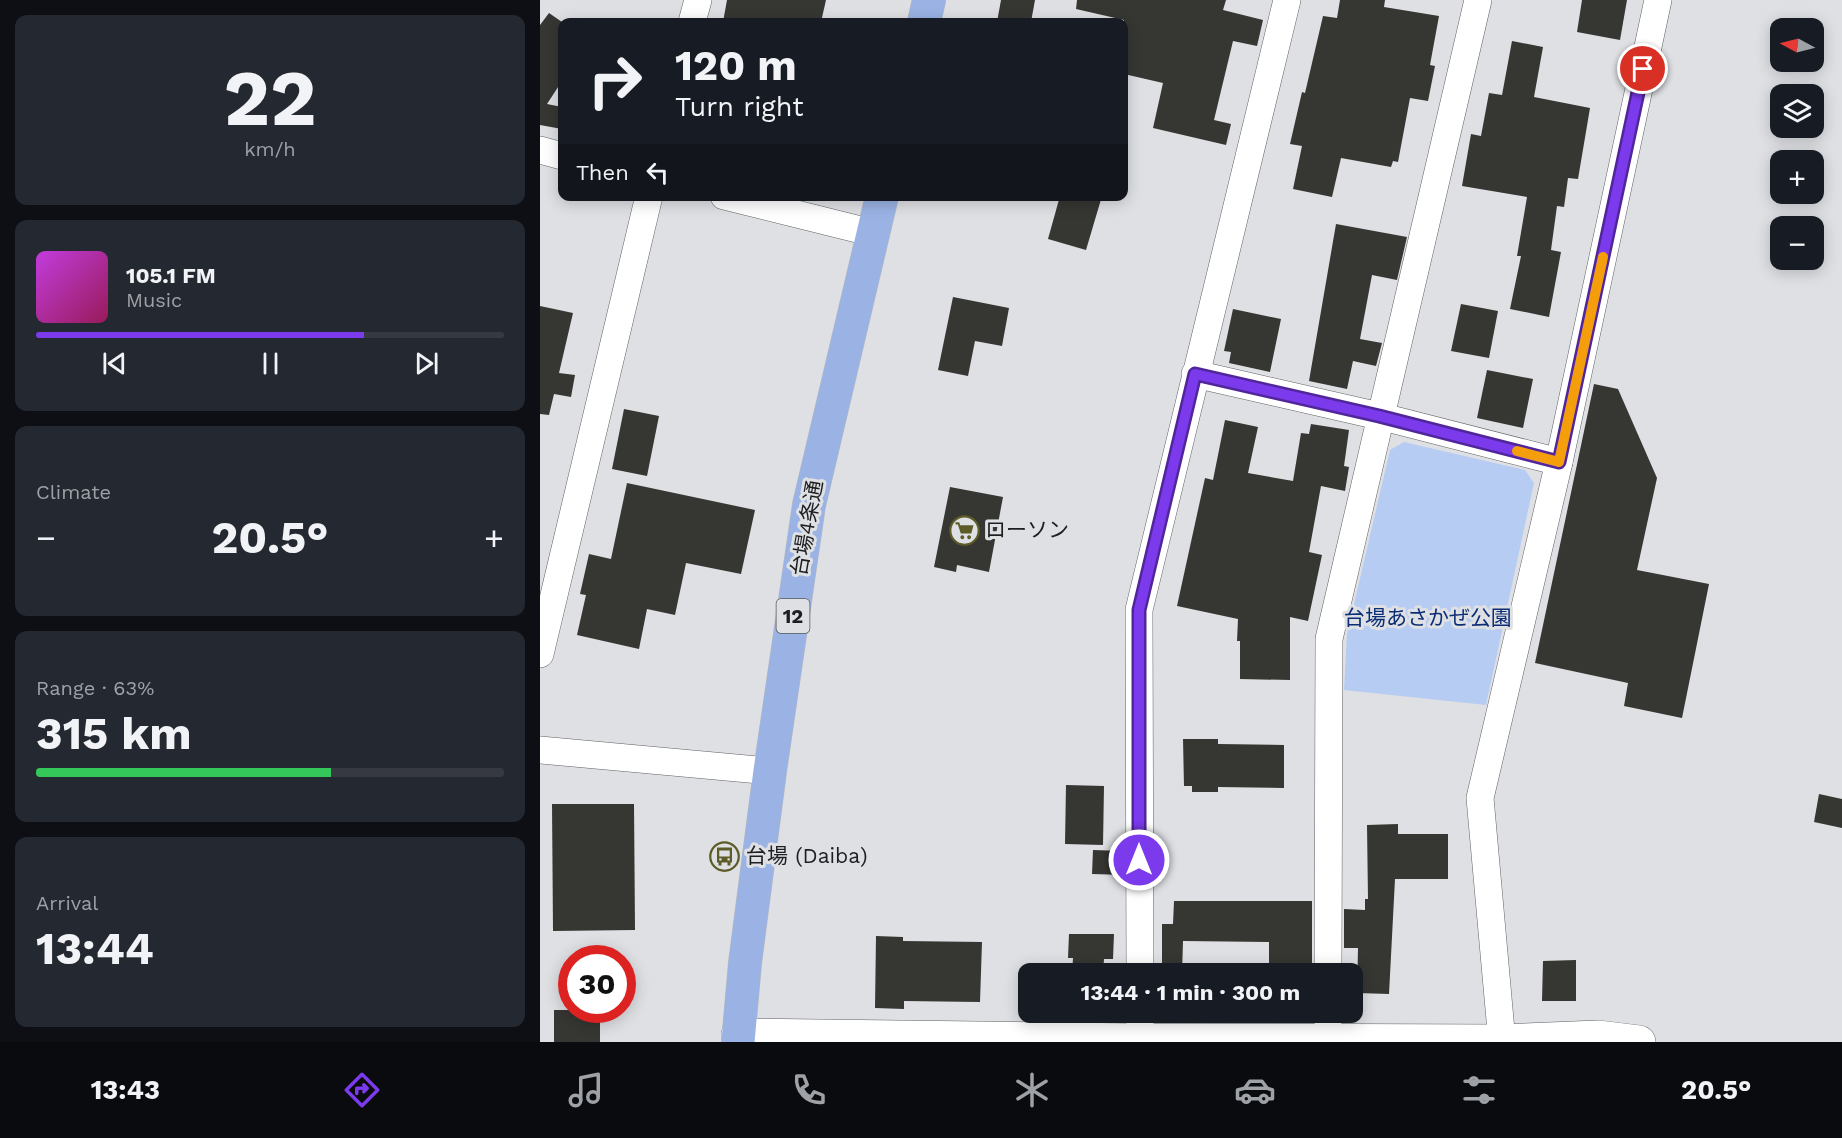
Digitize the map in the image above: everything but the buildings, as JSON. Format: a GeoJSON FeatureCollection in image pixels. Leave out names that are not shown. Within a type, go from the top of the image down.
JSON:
{"type":"FeatureCollection","features":[{"type":"Feature","properties":{"kind":"highway"},"geometry":{"type":"LineString","coordinates":[[925,18],[929,0]]}},
{"type":"Feature","properties":{"kind":"highway","name":"台場4条通"},"geometry":{"type":"LineString","coordinates":[[738,1038],[745,963],[770,771],[809,505],[881,201]]}},
{"type":"Feature","properties":{"kind":"street"},"geometry":{"type":"LineString","coordinates":[[693,18],[698,0]]}},
{"type":"Feature","properties":{"kind":"street"},"geometry":{"type":"LineString","coordinates":[[1140,963],[1139,610],[1287,0]]}},
{"type":"Feature","properties":{"kind":"street"},"geometry":{"type":"LineString","coordinates":[[1328,963],[1329,639],[1379,416],[1478,0]]}},
{"type":"Feature","properties":{"kind":"street"},"geometry":{"type":"LineString","coordinates":[[1502,1041],[1480,798],[1559,462],[1658,0]]}},
{"type":"Feature","properties":{"kind":"street"},"geometry":{"type":"LineString","coordinates":[[540,150],[558,155]]}},
{"type":"Feature","properties":{"kind":"street"},"geometry":{"type":"LineString","coordinates":[[540,654],[648,201]]}},
{"type":"Feature","properties":{"kind":"street"},"geometry":{"type":"LineString","coordinates":[[744,201],[873,233]]}},
{"type":"Feature","properties":{"kind":"street"},"geometry":{"type":"LineString","coordinates":[[1195,374],[1379,416],[1559,462]]}},
{"type":"Feature","properties":{"kind":"street"},"geometry":{"type":"LineString","coordinates":[[540,750],[770,771]]}},
{"type":"Feature","properties":{"kind":"street"},"geometry":{"type":"LineString","coordinates":[[738,1038],[1140,1031],[1328,1031],[1502,1041],[1598,1037],[1639,1042]]}},
{"type":"Feature","properties":{"kind":"green space","name":"台場あさかぜ公園"},"geometry":{"type":"Polygon","coordinates":[[[1404,442],[1525,470],[1534,483],[1486,705],[1344,690],[1347,634],[1390,450],[1404,442]]]}},
{"type":"Feature","properties":{"kind":"slow traffic"},"geometry":{"type":"LineString","coordinates":[[1517,451],[1559,462],[1603,257]]}},
{"type":"Feature","properties":{"kind":"place","name":"ローソン"},"geometry":{"type":"Point","coordinates":[964,530]}},
{"type":"Feature","properties":{"kind":"place","name":"台場 (Daiba)"},"geometry":{"type":"Point","coordinates":[725,856]}},
{"type":"Feature","properties":{"kind":"route"},"geometry":{"type":"LineString","coordinates":[[1139,860],[1139,610],[1195,374],[1379,416],[1559,462],[1643,69]]}}]}
